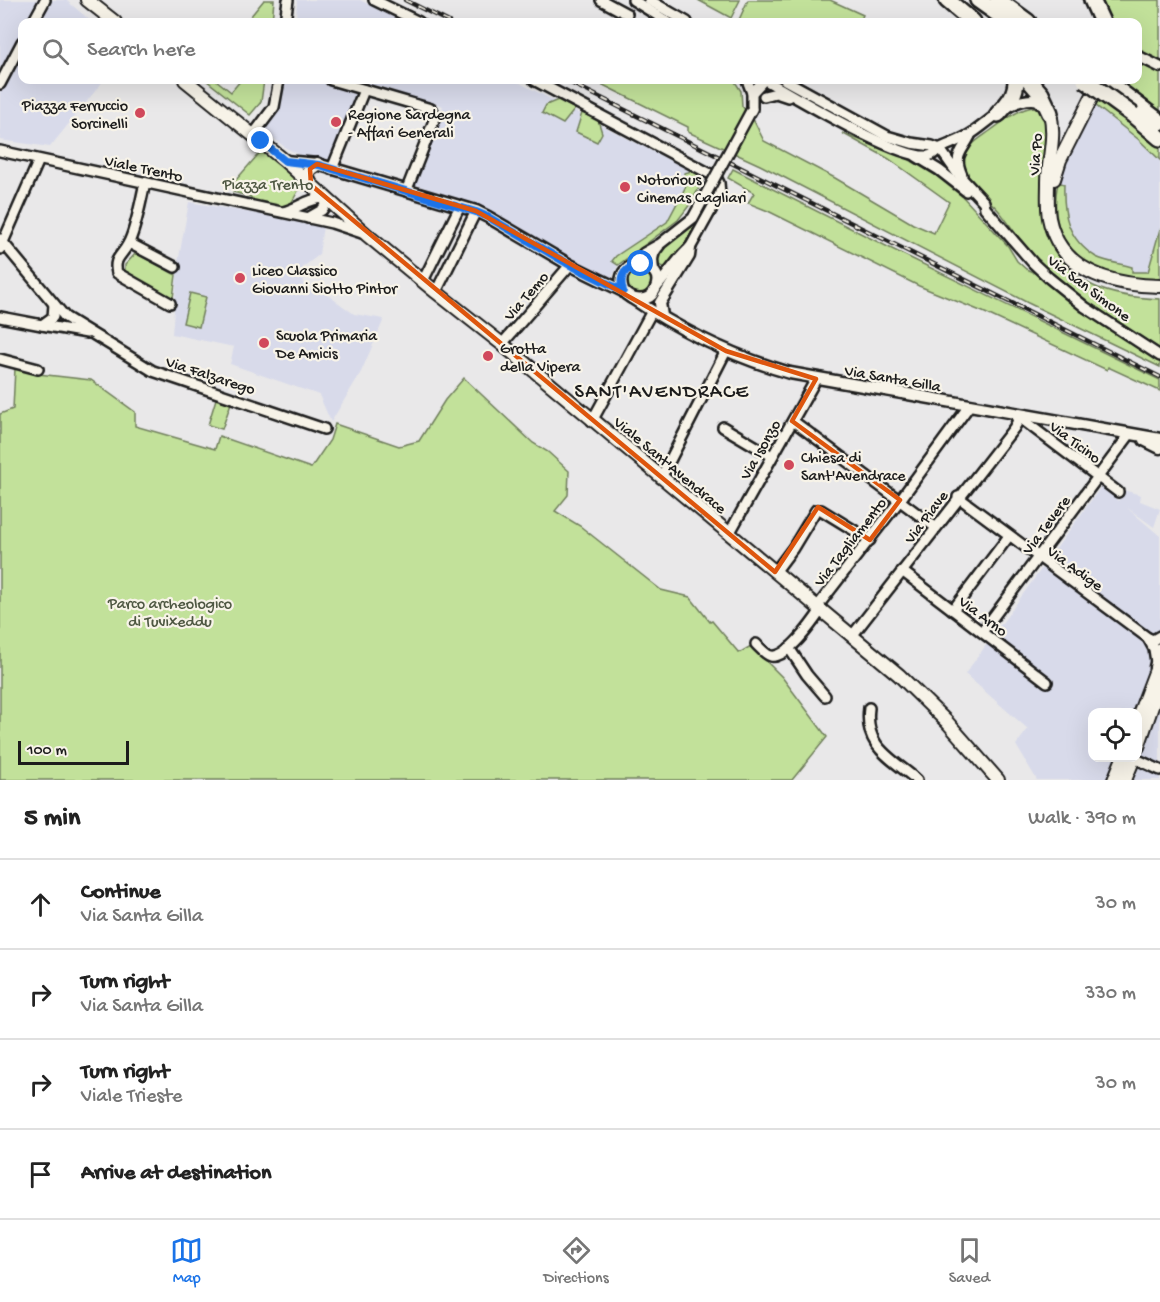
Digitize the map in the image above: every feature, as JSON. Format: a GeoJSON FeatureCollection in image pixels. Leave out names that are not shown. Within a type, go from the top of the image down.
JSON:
{"type":"FeatureCollection","features":[{"type":"Feature","properties":{"kind":"highway"},"geometry":{"type":"LineString","coordinates":[[947,0],[968,18]]}},
{"type":"Feature","properties":{"kind":"highway"},"geometry":{"type":"LineString","coordinates":[[978,0],[1003,18]]}},
{"type":"Feature","properties":{"kind":"highway"},"geometry":{"type":"LineString","coordinates":[[998,0],[1023,18]]}},
{"type":"Feature","properties":{"kind":"highway"},"geometry":{"type":"LineString","coordinates":[[1092,0],[1100,18]]}},
{"type":"Feature","properties":{"kind":"highway"},"geometry":{"type":"LineString","coordinates":[[998,114],[1013,98],[1016,84]]}},
{"type":"Feature","properties":{"kind":"highway"},"geometry":{"type":"LineString","coordinates":[[1032,84],[1041,94],[1050,113]]}},
{"type":"Feature","properties":{"kind":"highway"},"geometry":{"type":"LineString","coordinates":[[1090,84],[1160,138]]}},
{"type":"Feature","properties":{"kind":"highway"},"geometry":{"type":"LineString","coordinates":[[1110,84],[1160,122]]}},
{"type":"Feature","properties":{"kind":"main road"},"geometry":{"type":"LineString","coordinates":[[87,0],[110,18]]}},
{"type":"Feature","properties":{"kind":"main road","name":"Viale Sant'Avendrace"},"geometry":{"type":"LineString","coordinates":[[190,84],[285,161],[324,199],[367,235],[502,344],[899,675],[941,716],[998,780]]}},
{"type":"Feature","properties":{"kind":"main road","name":"Via Po"},"geometry":{"type":"LineString","coordinates":[[1049,198],[1060,160],[1098,84]]}},
{"type":"Feature","properties":{"kind":"main road","name":"Via Po"},"geometry":{"type":"LineString","coordinates":[[1050,113],[1053,143],[1048,180],[1048,211],[1060,244],[1077,264],[1094,275],[1123,284],[1160,286]]}},
{"type":"Feature","properties":{"kind":"main road"},"geometry":{"type":"LineString","coordinates":[[311,185],[307,175],[316,164]]}},
{"type":"Feature","properties":{"kind":"main road"},"geometry":{"type":"LineString","coordinates":[[1142,729],[1156,679],[1158,660]]}},
{"type":"Feature","properties":{"kind":"main road"},"geometry":{"type":"LineString","coordinates":[[1142,708],[1156,679]]}},
{"type":"Feature","properties":{"kind":"main road"},"geometry":{"type":"LineString","coordinates":[[1114,780],[1121,762]]}},
{"type":"Feature","properties":{"kind":"main road"},"geometry":{"type":"LineString","coordinates":[[1125,780],[1132,762]]}},
{"type":"Feature","properties":{"kind":"street"},"geometry":{"type":"LineString","coordinates":[[35,18],[45,0]]}},
{"type":"Feature","properties":{"kind":"street"},"geometry":{"type":"LineString","coordinates":[[286,18],[288,0]]}},
{"type":"Feature","properties":{"kind":"street"},"geometry":{"type":"LineString","coordinates":[[374,0],[411,18]]}},
{"type":"Feature","properties":{"kind":"street"},"geometry":{"type":"LineString","coordinates":[[601,0],[627,14]]}},
{"type":"Feature","properties":{"kind":"street"},"geometry":{"type":"LineString","coordinates":[[633,0],[662,18]]}},
{"type":"Feature","properties":{"kind":"street"},"geometry":{"type":"LineString","coordinates":[[649,0],[680,18]]}},
{"type":"Feature","properties":{"kind":"street"},"geometry":{"type":"LineString","coordinates":[[0,84],[18,50]]}},
{"type":"Feature","properties":{"kind":"street"},"geometry":{"type":"LineString","coordinates":[[1142,58],[1160,67]]}},
{"type":"Feature","properties":{"kind":"street"},"geometry":{"type":"LineString","coordinates":[[254,135],[274,107],[278,84]]}},
{"type":"Feature","properties":{"kind":"street"},"geometry":{"type":"LineString","coordinates":[[344,84],[431,109],[434,113],[435,118],[407,189]]}},
{"type":"Feature","properties":{"kind":"street"},"geometry":{"type":"LineString","coordinates":[[542,84],[716,177],[719,183],[720,194],[690,248],[688,256],[660,303],[657,314],[592,421]]}},
{"type":"Feature","properties":{"kind":"street"},"geometry":{"type":"LineString","coordinates":[[749,84],[752,93],[752,109]]}},
{"type":"Feature","properties":{"kind":"street"},"geometry":{"type":"LineString","coordinates":[[752,93],[761,84]]}},
{"type":"Feature","properties":{"kind":"street"},"geometry":{"type":"LineString","coordinates":[[764,96],[765,84]]}},
{"type":"Feature","properties":{"kind":"street"},"geometry":{"type":"LineString","coordinates":[[772,84],[885,143],[924,156],[932,155],[971,134],[1015,104],[1031,99],[1050,113]]}},
{"type":"Feature","properties":{"kind":"street"},"geometry":{"type":"LineString","coordinates":[[785,84],[800,92],[806,91]]}},
{"type":"Feature","properties":{"kind":"street"},"geometry":{"type":"LineString","coordinates":[[793,84],[888,136],[940,149]]}},
{"type":"Feature","properties":{"kind":"street"},"geometry":{"type":"LineString","coordinates":[[332,169],[364,90]]}},
{"type":"Feature","properties":{"kind":"street"},"geometry":{"type":"LineString","coordinates":[[690,248],[654,292],[640,300],[627,295],[621,280],[623,275],[644,253],[660,244],[693,218],[752,109],[764,96],[776,93],[786,96],[838,124],[842,122]]}},
{"type":"Feature","properties":{"kind":"street"},"geometry":{"type":"LineString","coordinates":[[967,185],[957,163],[960,152],[971,134]]}},
{"type":"Feature","properties":{"kind":"street"},"geometry":{"type":"LineString","coordinates":[[940,149],[938,157],[941,166],[950,178]]}},
{"type":"Feature","properties":{"kind":"street","name":"Via San Simone"},"geometry":{"type":"LineString","coordinates":[[940,149],[967,185],[984,202],[985,208]]}},
{"type":"Feature","properties":{"kind":"street","name":"Viale Trento"},"geometry":{"type":"LineString","coordinates":[[0,151],[332,223],[367,235]]}},
{"type":"Feature","properties":{"kind":"street","name":"Via San Simone"},"geometry":{"type":"LineString","coordinates":[[913,153],[950,178],[985,208],[1025,255],[1049,278],[1085,307],[1160,356]]}},
{"type":"Feature","properties":{"kind":"street"},"geometry":{"type":"LineString","coordinates":[[1,243],[39,160]]}},
{"type":"Feature","properties":{"kind":"street","name":"Via Santa Gilla"},"geometry":{"type":"LineString","coordinates":[[285,161],[316,164],[407,189],[488,217],[657,314],[726,351],[757,364],[816,379],[1160,439]]}},
{"type":"Feature","properties":{"kind":"street"},"geometry":{"type":"LineString","coordinates":[[145,183],[129,243],[116,261],[117,273],[170,303]]}},
{"type":"Feature","properties":{"kind":"street"},"geometry":{"type":"LineString","coordinates":[[282,213],[307,201],[324,199],[322,210],[308,218]]}},
{"type":"Feature","properties":{"kind":"street"},"geometry":{"type":"LineString","coordinates":[[423,281],[460,206]]}},
{"type":"Feature","properties":{"kind":"street"},"geometry":{"type":"LineString","coordinates":[[436,292],[476,212]]}},
{"type":"Feature","properties":{"kind":"street","name":"Via Falzarego"},"geometry":{"type":"LineString","coordinates":[[1,243],[65,317],[153,371],[324,429]]}},
{"type":"Feature","properties":{"kind":"street"},"geometry":{"type":"LineString","coordinates":[[129,243],[175,267]]}},
{"type":"Feature","properties":{"kind":"street"},"geometry":{"type":"LineString","coordinates":[[657,314],[654,292],[656,277],[652,261],[655,250],[660,244]]}},
{"type":"Feature","properties":{"kind":"street","name":"Via Temo"},"geometry":{"type":"LineString","coordinates":[[502,344],[570,265]]}},
{"type":"Feature","properties":{"kind":"street"},"geometry":{"type":"LineString","coordinates":[[635,265],[646,266],[654,272]]}},
{"type":"Feature","properties":{"kind":"street"},"geometry":{"type":"LineString","coordinates":[[42,325],[53,316],[54,304]]}},
{"type":"Feature","properties":{"kind":"street","name":"Via Falzarego"},"geometry":{"type":"LineString","coordinates":[[0,317],[95,334]]}},
{"type":"Feature","properties":{"kind":"street"},"geometry":{"type":"LineString","coordinates":[[661,478],[726,351]]}},
{"type":"Feature","properties":{"kind":"street"},"geometry":{"type":"LineString","coordinates":[[0,359],[38,369]]}},
{"type":"Feature","properties":{"kind":"street","name":"Via Isonzo"},"geometry":{"type":"LineString","coordinates":[[729,534],[816,379]]}},
{"type":"Feature","properties":{"kind":"street","name":"Via Tagliamento"},"geometry":{"type":"LineString","coordinates":[[789,648],[969,406]]}},
{"type":"Feature","properties":{"kind":"street","name":"Via Ticino"},"geometry":{"type":"LineString","coordinates":[[1015,414],[1118,492]]}},
{"type":"Feature","properties":{"kind":"street","name":"Via Piave"},"geometry":{"type":"LineString","coordinates":[[852,636],[1014,428],[1018,421],[1015,414]]}},
{"type":"Feature","properties":{"kind":"street"},"geometry":{"type":"LineString","coordinates":[[792,421],[936,527]]}},
{"type":"Feature","properties":{"kind":"street"},"geometry":{"type":"LineString","coordinates":[[723,427],[772,456]]}},
{"type":"Feature","properties":{"kind":"street","name":"Via Santa Gilla"},"geometry":{"type":"LineString","coordinates":[[1130,434],[1160,448]]}},
{"type":"Feature","properties":{"kind":"street","name":"Via Tevere"},"geometry":{"type":"LineString","coordinates":[[982,632],[1130,434]]}},
{"type":"Feature","properties":{"kind":"street","name":"Via Adige"},"geometry":{"type":"LineString","coordinates":[[958,497],[1148,638]]}},
{"type":"Feature","properties":{"kind":"street"},"geometry":{"type":"LineString","coordinates":[[775,572],[816,510],[821,510],[870,540]]}},
{"type":"Feature","properties":{"kind":"street"},"geometry":{"type":"LineString","coordinates":[[953,610],[1010,536]]}},
{"type":"Feature","properties":{"kind":"street","name":"Via Arno"},"geometry":{"type":"LineString","coordinates":[[902,571],[1047,682]]}},
{"type":"Feature","properties":{"kind":"street"},"geometry":{"type":"LineString","coordinates":[[1148,638],[1153,640],[1160,636]]}},
{"type":"Feature","properties":{"kind":"street"},"geometry":{"type":"LineString","coordinates":[[1148,638],[1158,660]]}},
{"type":"Feature","properties":{"kind":"street"},"geometry":{"type":"LineString","coordinates":[[756,644],[771,656],[789,648],[825,696]]}},
{"type":"Feature","properties":{"kind":"street"},"geometry":{"type":"LineString","coordinates":[[1158,660],[1160,648]]}},
{"type":"Feature","properties":{"kind":"street"},"geometry":{"type":"LineString","coordinates":[[869,708],[867,723],[870,735],[878,746],[917,780]]}},
{"type":"Feature","properties":{"kind":"street"},"geometry":{"type":"LineString","coordinates":[[1142,762],[1160,770]]}},
{"type":"Feature","properties":{"kind":"highlighted area"},"geometry":{"type":"Polygon","coordinates":[[[317,164],[476,211],[726,351],[816,379],[792,421],[900,500],[870,540],[818,507],[775,572],[311,185],[310,169],[317,164]]]}},
{"type":"Feature","properties":{"kind":"shaded area"},"geometry":{"type":"Polygon","coordinates":[[[0,0],[66,0],[87,18],[18,18],[18,84],[101,84],[50,147],[0,140],[0,0]]]}},
{"type":"Feature","properties":{"kind":"shaded area"},"geometry":{"type":"Polygon","coordinates":[[[297,0],[360,0],[396,18],[296,18],[297,0]]]}},
{"type":"Feature","properties":{"kind":"shaded area"},"geometry":{"type":"Polygon","coordinates":[[[286,84],[366,84],[338,162],[308,159],[286,148],[262,129],[286,84]]]}},
{"type":"Feature","properties":{"kind":"shaded area"},"geometry":{"type":"Polygon","coordinates":[[[369,84],[522,84],[704,178],[691,203],[678,220],[618,265],[611,280],[471,205],[414,184],[443,106],[369,84]]]}},
{"type":"Feature","properties":{"kind":"shaded area"},"geometry":{"type":"Polygon","coordinates":[[[1095,105],[1138,139],[1160,160],[1160,283],[1135,281],[1065,241],[1059,230],[1056,220],[1056,191],[1064,163],[1095,105]]]}},
{"type":"Feature","properties":{"kind":"shaded area"},"geometry":{"type":"Polygon","coordinates":[[[189,202],[323,225],[319,255],[303,267],[304,290],[322,291],[354,314],[384,319],[361,372],[331,422],[319,395],[230,364],[234,347],[172,334],[178,263],[189,202]]]}},
{"type":"Feature","properties":{"kind":"shaded area"},"geometry":{"type":"Polygon","coordinates":[[[1103,484],[1118,501],[1123,490],[1141,495],[1140,501],[1160,509],[1154,527],[1126,507],[1160,536],[1160,780],[1037,780],[1016,745],[1028,729],[965,674],[1103,484]]]}},
{"type":"Feature","properties":{"kind":"green space"},"geometry":{"type":"Polygon","coordinates":[[[264,0],[274,0],[272,18],[249,18],[264,0]]]}},
{"type":"Feature","properties":{"kind":"green space"},"geometry":{"type":"Polygon","coordinates":[[[698,0],[740,0],[731,18],[698,0]]]}},
{"type":"Feature","properties":{"kind":"green space"},"geometry":{"type":"Polygon","coordinates":[[[748,0],[830,0],[863,15],[862,18],[740,18],[748,0]]]}},
{"type":"Feature","properties":{"kind":"green space"},"geometry":{"type":"Polygon","coordinates":[[[1098,0],[1160,0],[1160,63],[1142,55],[1142,18],[1106,18],[1098,0]]]}},
{"type":"Feature","properties":{"kind":"green space"},"geometry":{"type":"Polygon","coordinates":[[[1142,62],[1160,72],[1160,160],[1138,139],[1095,105],[1103,84],[1142,84],[1142,62]]]}},
{"type":"Feature","properties":{"kind":"green space"},"geometry":{"type":"Polygon","coordinates":[[[211,84],[221,84],[231,92],[238,84],[263,84],[261,102],[250,115],[211,84]]]}},
{"type":"Feature","properties":{"kind":"green space"},"geometry":{"type":"Polygon","coordinates":[[[601,84],[737,84],[741,91],[742,106],[754,121],[764,141],[835,178],[913,224],[934,233],[949,202],[889,159],[842,133],[905,157],[935,175],[964,198],[1026,269],[1037,274],[1080,309],[1160,361],[1160,367],[1028,303],[760,165],[688,132],[688,127],[601,84]]]}},
{"type":"Feature","properties":{"kind":"green space"},"geometry":{"type":"Polygon","coordinates":[[[558,100],[575,109],[563,124],[542,113],[546,105],[558,100]]]}},
{"type":"Feature","properties":{"kind":"green space"},"geometry":{"type":"Polygon","coordinates":[[[1034,107],[1041,111],[1049,126],[1049,237],[1068,268],[1094,286],[1125,296],[1160,299],[1160,351],[1097,309],[1052,275],[1032,256],[999,211],[968,178],[963,159],[968,149],[1011,116],[1034,107]]]}},
{"type":"Feature","properties":{"kind":"green space"},"geometry":{"type":"Polygon","coordinates":[[[582,113],[598,120],[602,133],[597,142],[576,132],[582,113]]]}},
{"type":"Feature","properties":{"kind":"green space","name":"Piazza Trento"},"geometry":{"type":"Polygon","coordinates":[[[263,149],[302,184],[288,209],[251,202],[251,197],[233,192],[235,181],[263,149]]]}},
{"type":"Feature","properties":{"kind":"green space"},"geometry":{"type":"Polygon","coordinates":[[[733,169],[1160,380],[1160,391],[1108,367],[1107,370],[983,312],[919,286],[748,203],[754,193],[728,178],[733,169]]]}},
{"type":"Feature","properties":{"kind":"green space"},"geometry":{"type":"Polygon","coordinates":[[[692,171],[704,178],[691,203],[678,220],[618,265],[612,261],[667,222],[686,186],[684,173],[692,171]]]}},
{"type":"Feature","properties":{"kind":"green space"},"geometry":{"type":"Polygon","coordinates":[[[1058,182],[1064,184],[1064,206],[1073,234],[1086,250],[1096,257],[1132,267],[1132,272],[1148,272],[1160,229],[1160,283],[1103,273],[1091,268],[1080,259],[1066,243],[1058,224],[1056,193],[1058,182]]]}},
{"type":"Feature","properties":{"kind":"green space"},"geometry":{"type":"Polygon","coordinates":[[[698,220],[681,250],[668,267],[658,265],[657,255],[664,247],[698,220]]]}},
{"type":"Feature","properties":{"kind":"green space"},"geometry":{"type":"Polygon","coordinates":[[[136,253],[176,275],[173,298],[125,272],[125,265],[136,253]]]}},
{"type":"Feature","properties":{"kind":"green space"},"geometry":{"type":"Polygon","coordinates":[[[639,269],[648,273],[652,282],[648,291],[639,295],[630,291],[626,282],[630,273],[639,269]]]}},
{"type":"Feature","properties":{"kind":"green space"},"geometry":{"type":"Polygon","coordinates":[[[190,293],[206,297],[199,327],[183,323],[190,293]]]}},
{"type":"Feature","properties":{"kind":"green space","name":"Parco archeologico di Tuvixeddu"},"geometry":{"type":"Polygon","coordinates":[[[15,368],[38,374],[91,380],[135,412],[135,426],[215,449],[219,436],[311,468],[330,440],[335,424],[399,446],[419,441],[445,400],[464,378],[533,443],[548,452],[569,471],[568,495],[555,511],[580,526],[661,590],[690,597],[739,653],[751,646],[782,677],[827,737],[792,780],[0,780],[0,414],[13,409],[15,368]]]}},
{"type":"Feature","properties":{"kind":"green space"},"geometry":{"type":"Polygon","coordinates":[[[216,399],[231,403],[222,429],[208,425],[216,399]]]}},
{"type":"Feature","properties":{"kind":"railway"},"geometry":{"type":"LineString","coordinates":[[405,0],[441,18]]}},
{"type":"Feature","properties":{"kind":"railway"},"geometry":{"type":"LineString","coordinates":[[573,84],[1160,377]]}},
{"type":"Feature","properties":{"kind":"place","name":"Piazza Ferruccio Sorcinelli"},"geometry":{"type":"Point","coordinates":[140,113]}},
{"type":"Feature","properties":{"kind":"place","name":"Regione Sardegna - Affari Generali"},"geometry":{"type":"Point","coordinates":[336,122]}},
{"type":"Feature","properties":{"kind":"place","name":"Notorious Cinemas Cagliari"},"geometry":{"type":"Point","coordinates":[625,187]}},
{"type":"Feature","properties":{"kind":"place","name":"Liceo Classico Giovanni Siotto Pintor"},"geometry":{"type":"Point","coordinates":[240,278]}},
{"type":"Feature","properties":{"kind":"place","name":"Scuola Primaria De Amicis"},"geometry":{"type":"Point","coordinates":[264,343]}},
{"type":"Feature","properties":{"kind":"place","name":"Grotta della Vipera"},"geometry":{"type":"Point","coordinates":[488,356]}},
{"type":"Feature","properties":{"kind":"place","name":"Chiesa di Sant'Avendrace"},"geometry":{"type":"Point","coordinates":[789,465]}},
{"type":"Feature","properties":{"kind":"district","name":"SANT'AVENDRACE"},"geometry":{"type":"Point","coordinates":[662,390]}},
{"type":"Feature","properties":{"kind":"route"},"geometry":{"type":"LineString","coordinates":[[261,141],[285,161],[319,165],[407,189],[476,212],[570,265],[623,291],[621,280],[626,270],[641,264]]}}]}
